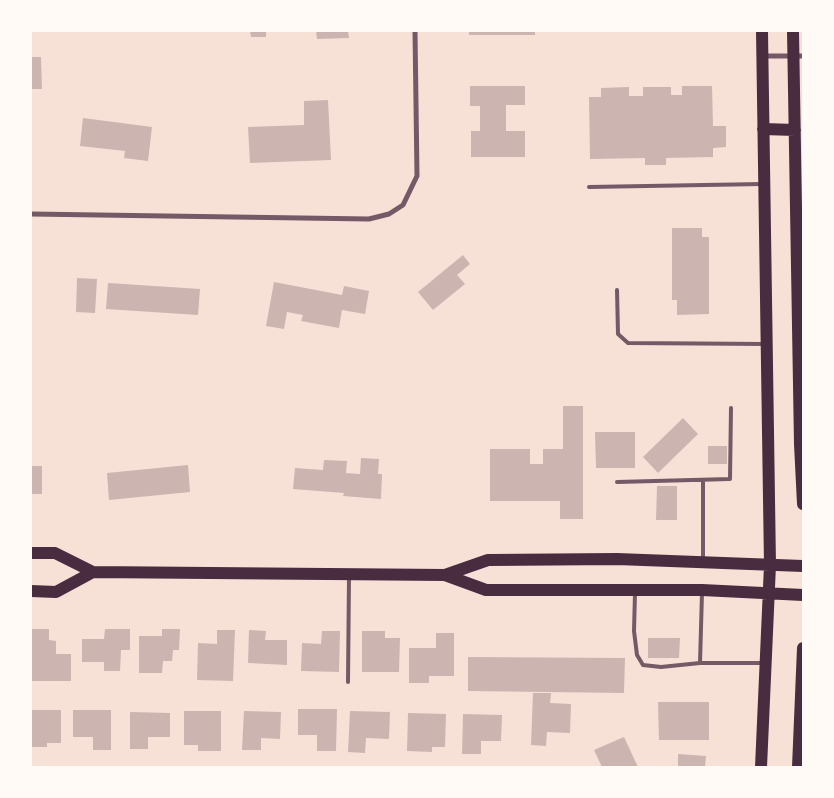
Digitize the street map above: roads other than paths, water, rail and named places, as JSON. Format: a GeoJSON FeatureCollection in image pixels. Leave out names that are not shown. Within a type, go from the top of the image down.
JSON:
{"type":"FeatureCollection","features":[{"type":"Feature","properties":{"kind":"main road"},"geometry":{"type":"LineString","coordinates":[[761,767],[770,564],[762,31]]}},
{"type":"Feature","properties":{"kind":"main road"},"geometry":{"type":"LineString","coordinates":[[793,31],[799,56],[795,130],[803,504]]}},
{"type":"Feature","properties":{"kind":"main road"},"geometry":{"type":"LineString","coordinates":[[763,129],[795,130]]}},
{"type":"Feature","properties":{"kind":"main road"},"geometry":{"type":"LineString","coordinates":[[31,553],[55,552],[93,572],[445,575],[488,560],[617,559],[803,566]]}},
{"type":"Feature","properties":{"kind":"main road"},"geometry":{"type":"LineString","coordinates":[[31,591],[56,592],[93,572]]}},
{"type":"Feature","properties":{"kind":"main road"},"geometry":{"type":"LineString","coordinates":[[445,575],[486,590],[702,590],[803,595]]}},
{"type":"Feature","properties":{"kind":"main road"},"geometry":{"type":"LineString","coordinates":[[798,767],[803,648]]}},
{"type":"Feature","properties":{"kind":"street"},"geometry":{"type":"LineString","coordinates":[[31,214],[369,219],[389,214],[404,205],[417,176],[415,31]]}},
{"type":"Feature","properties":{"kind":"street"},"geometry":{"type":"LineString","coordinates":[[762,56],[799,56]]}},
{"type":"Feature","properties":{"kind":"lane"},"geometry":{"type":"LineString","coordinates":[[589,187],[764,184]]}},
{"type":"Feature","properties":{"kind":"lane"},"geometry":{"type":"LineString","coordinates":[[617,290],[618,334],[628,343],[767,344]]}},
{"type":"Feature","properties":{"kind":"lane"},"geometry":{"type":"LineString","coordinates":[[616,482],[730,479],[731,408]]}},
{"type":"Feature","properties":{"kind":"lane"},"geometry":{"type":"LineString","coordinates":[[703,480],[703,562]]}},
{"type":"Feature","properties":{"kind":"lane"},"geometry":{"type":"LineString","coordinates":[[348,682],[350,575]]}},
{"type":"Feature","properties":{"kind":"lane"},"geometry":{"type":"LineString","coordinates":[[635,589],[634,631],[637,655],[643,665],[661,667],[700,663],[765,663]]}},
{"type":"Feature","properties":{"kind":"lane"},"geometry":{"type":"LineString","coordinates":[[700,663],[702,590]]}}]}
